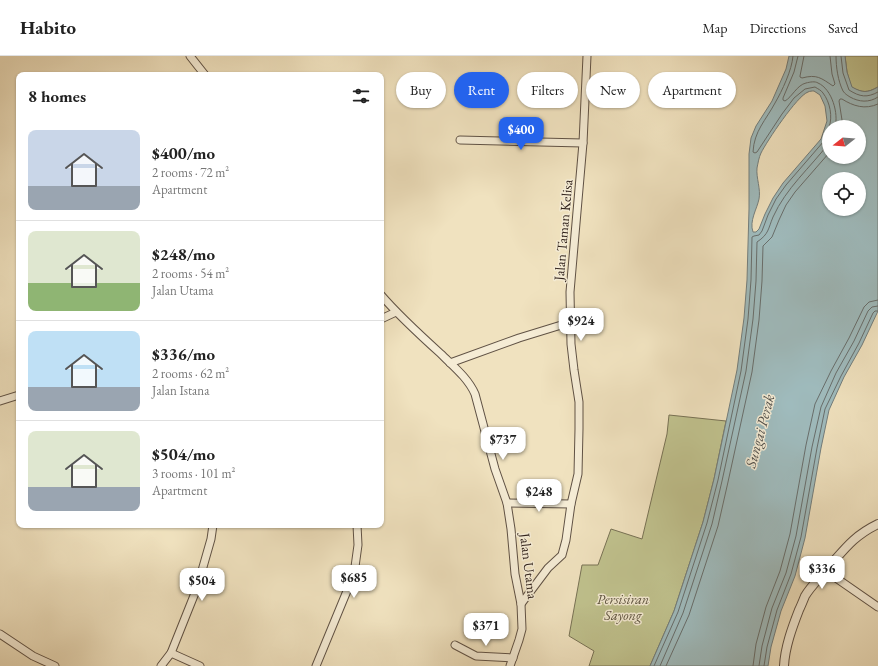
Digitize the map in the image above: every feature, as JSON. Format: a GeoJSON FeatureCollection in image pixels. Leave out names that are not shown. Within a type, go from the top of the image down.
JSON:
{"type":"FeatureCollection","features":[{"type":"Feature","properties":{"kind":"street"},"geometry":{"type":"LineString","coordinates":[[190,56],[203,72]]}},
{"type":"Feature","properties":{"kind":"street","name":"Jalan Taman Kelisa"},"geometry":{"type":"LineString","coordinates":[[521,604],[548,568],[562,555],[578,474],[580,429],[579,402],[571,344],[570,292],[583,143],[587,56]]}},
{"type":"Feature","properties":{"kind":"street"},"geometry":{"type":"LineString","coordinates":[[460,140],[583,143]]}},
{"type":"Feature","properties":{"kind":"street","name":"Jalan Utama"},"geometry":{"type":"LineString","coordinates":[[384,298],[472,386],[475,394],[493,462],[507,504],[515,574],[521,604],[522,629],[510,666]]}},
{"type":"Feature","properties":{"kind":"street"},"geometry":{"type":"LineString","coordinates":[[384,318],[396,312]]}},
{"type":"Feature","properties":{"kind":"street"},"geometry":{"type":"LineString","coordinates":[[450,363],[512,340],[571,322]]}},
{"type":"Feature","properties":{"kind":"street"},"geometry":{"type":"LineString","coordinates":[[0,401],[16,396]]}},
{"type":"Feature","properties":{"kind":"street"},"geometry":{"type":"LineString","coordinates":[[507,504],[571,504]]}},
{"type":"Feature","properties":{"kind":"street"},"geometry":{"type":"LineString","coordinates":[[784,666],[791,631],[805,596],[844,548],[856,537],[878,524]]}},
{"type":"Feature","properties":{"kind":"street"},"geometry":{"type":"LineString","coordinates":[[161,666],[171,652],[197,588],[211,539],[213,528]]}},
{"type":"Feature","properties":{"kind":"street"},"geometry":{"type":"LineString","coordinates":[[316,666],[354,574],[358,545],[357,528]]}},
{"type":"Feature","properties":{"kind":"street"},"geometry":{"type":"LineString","coordinates":[[826,571],[878,606]]}},
{"type":"Feature","properties":{"kind":"street"},"geometry":{"type":"LineString","coordinates":[[0,634],[33,656],[55,666]]}},
{"type":"Feature","properties":{"kind":"street"},"geometry":{"type":"LineString","coordinates":[[455,645],[476,656],[513,658]]}},
{"type":"Feature","properties":{"kind":"street"},"geometry":{"type":"LineString","coordinates":[[171,652],[200,666]]}},
{"type":"Feature","properties":{"kind":"green space"},"geometry":{"type":"Polygon","coordinates":[[[845,56],[878,56],[878,87],[865,92],[851,87],[845,56]]]}},
{"type":"Feature","properties":{"kind":"green space","name":"Persisiran Sayong"},"geometry":{"type":"Polygon","coordinates":[[[669,415],[726,421],[703,522],[674,611],[650,666],[589,666],[594,651],[569,636],[582,565],[598,565],[611,529],[642,539],[667,434],[669,415]]]}},
{"type":"Feature","properties":{"kind":"water","name":"Sungai Perak"},"geometry":{"type":"Polygon","coordinates":[[[789,56],[845,56],[847,72],[852,87],[865,92],[878,87],[878,311],[829,410],[805,538],[795,576],[781,611],[771,647],[768,666],[650,666],[674,611],[703,522],[714,479],[737,370],[744,318],[747,280],[749,154],[751,138],[756,126],[772,101],[786,69],[789,56]],[[814,91],[803,95],[790,110],[760,155],[757,168],[759,195],[752,224],[753,232],[756,232],[759,229],[773,198],[783,183],[822,136],[822,164],[866,164],[866,120],[827,120],[825,106],[820,95],[814,91]]]}}]}
